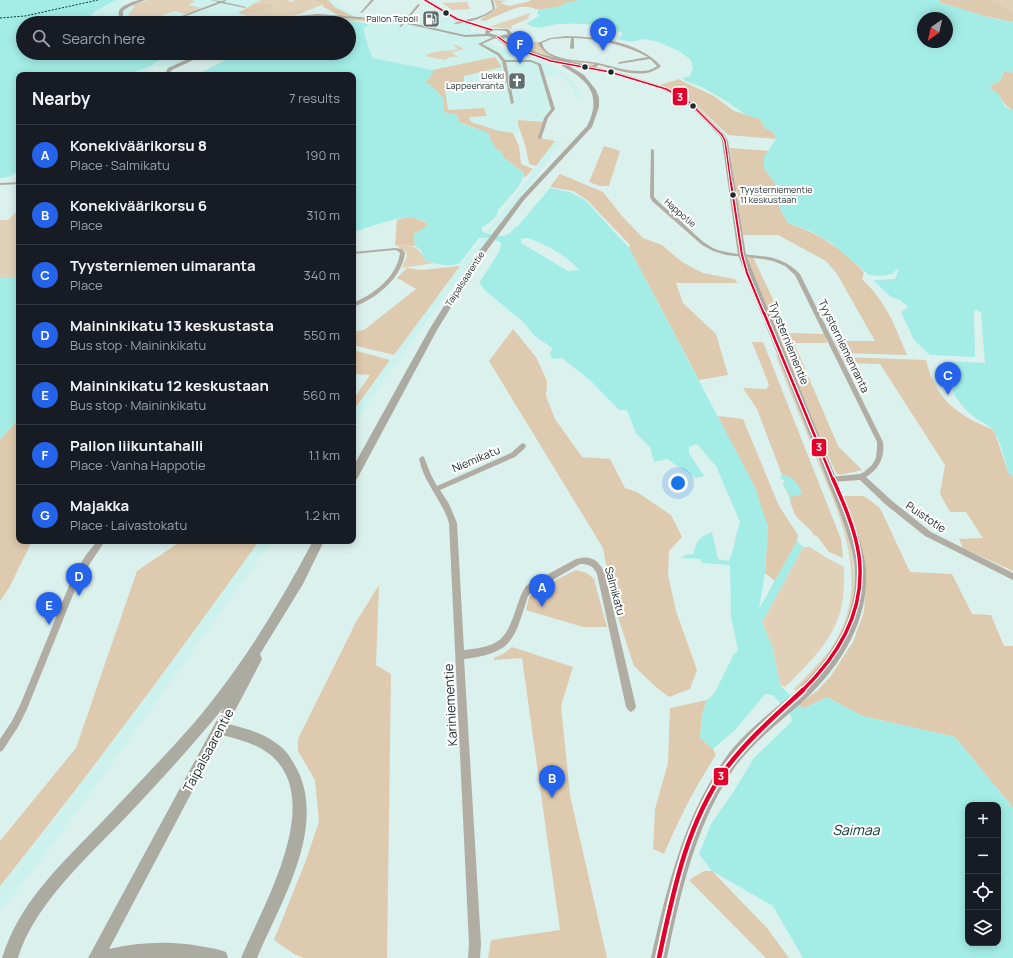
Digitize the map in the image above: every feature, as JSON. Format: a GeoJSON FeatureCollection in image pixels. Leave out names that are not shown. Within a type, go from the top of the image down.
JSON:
{"type":"FeatureCollection","features":[{"type":"Feature","properties":{"kind":"main road"},"geometry":{"type":"LineString","coordinates":[[121,16],[120,13],[122,9],[130,4],[143,0]]}},
{"type":"Feature","properties":{"kind":"main road"},"geometry":{"type":"LineString","coordinates":[[422,0],[455,23],[497,37],[512,47],[551,61],[573,73],[591,87],[597,99]]}},
{"type":"Feature","properties":{"kind":"main road"},"geometry":{"type":"LineString","coordinates":[[425,0],[461,22],[492,30],[503,29],[509,31],[511,34],[497,37]]}},
{"type":"Feature","properties":{"kind":"main road"},"geometry":{"type":"LineString","coordinates":[[300,16],[312,14],[335,16]]}},
{"type":"Feature","properties":{"kind":"main road"},"geometry":{"type":"LineString","coordinates":[[356,18],[403,22],[462,35],[487,34],[492,30]]}},
{"type":"Feature","properties":{"kind":"main road"},"geometry":{"type":"LineString","coordinates":[[507,36],[511,42],[518,47],[558,62],[574,71],[587,81],[596,93],[597,99]]}},
{"type":"Feature","properties":{"kind":"main road","name":"Tyysterniementie"},"geometry":{"type":"LineString","coordinates":[[538,55],[632,78],[675,93],[688,101],[717,130],[725,141],[742,255],[832,479],[850,527],[858,556],[860,571],[858,602],[855,616],[840,650],[825,669],[798,697],[750,740],[725,769],[697,819],[676,882],[660,958]]}},
{"type":"Feature","properties":{"kind":"main road"},"geometry":{"type":"LineString","coordinates":[[168,72],[170,69],[189,60]]}},
{"type":"Feature","properties":{"kind":"main road","name":"Tyysterniementie"},"geometry":{"type":"LineString","coordinates":[[551,61],[579,65]]}},
{"type":"Feature","properties":{"kind":"main road","name":"Taipalsaarentie"},"geometry":{"type":"LineString","coordinates":[[356,471],[433,330],[463,281],[497,231],[522,199],[589,127],[594,118],[597,99]]}},
{"type":"Feature","properties":{"kind":"main road","name":"Taipalsaarentie"},"geometry":{"type":"LineString","coordinates":[[96,958],[317,544]]}},
{"type":"Feature","properties":{"kind":"main road"},"geometry":{"type":"LineString","coordinates":[[10,958],[20,933],[30,914],[46,892],[180,749],[219,702],[237,678],[298,580]]}},
{"type":"Feature","properties":{"kind":"main road"},"geometry":{"type":"LineString","coordinates":[[219,728],[259,741],[271,747],[293,772],[299,793],[301,813],[298,833],[292,853],[279,888],[249,958]]}},
{"type":"Feature","properties":{"kind":"main road"},"geometry":{"type":"LineString","coordinates":[[106,958],[140,951],[163,949],[183,950],[220,958]]}},
{"type":"Feature","properties":{"kind":"street"},"geometry":{"type":"LineString","coordinates":[[211,0],[245,6]]}},
{"type":"Feature","properties":{"kind":"street"},"geometry":{"type":"LineString","coordinates":[[183,16],[226,0]]}},
{"type":"Feature","properties":{"kind":"street"},"geometry":{"type":"LineString","coordinates":[[361,12],[373,0]]}},
{"type":"Feature","properties":{"kind":"street"},"geometry":{"type":"LineString","coordinates":[[455,23],[478,19],[492,11],[495,7],[492,0]]}},
{"type":"Feature","properties":{"kind":"street"},"geometry":{"type":"LineString","coordinates":[[400,26],[419,5]]}},
{"type":"Feature","properties":{"kind":"street"},"geometry":{"type":"LineString","coordinates":[[480,44],[480,41],[487,34]]}},
{"type":"Feature","properties":{"kind":"street"},"geometry":{"type":"LineString","coordinates":[[480,44],[497,37]]}},
{"type":"Feature","properties":{"kind":"street"},"geometry":{"type":"LineString","coordinates":[[572,48],[573,37]]}},
{"type":"Feature","properties":{"kind":"street"},"geometry":{"type":"LineString","coordinates":[[573,37],[594,39],[622,45],[651,58],[659,66],[650,72],[637,72],[554,56],[547,53],[540,47],[540,43],[550,38],[573,37]]}},
{"type":"Feature","properties":{"kind":"street"},"geometry":{"type":"LineString","coordinates":[[480,44],[498,54],[504,61],[512,103]]}},
{"type":"Feature","properties":{"kind":"street"},"geometry":{"type":"LineString","coordinates":[[619,62],[651,58]]}},
{"type":"Feature","properties":{"kind":"street"},"geometry":{"type":"LineString","coordinates":[[504,61],[531,61],[539,64],[553,110],[546,118],[540,138]]}},
{"type":"Feature","properties":{"kind":"street"},"geometry":{"type":"LineString","coordinates":[[592,68],[598,64]]}},
{"type":"Feature","properties":{"kind":"street","name":"Happotie"},"geometry":{"type":"LineString","coordinates":[[652,150],[652,197],[654,200],[710,249],[742,255]]}},
{"type":"Feature","properties":{"kind":"street"},"geometry":{"type":"LineString","coordinates":[[0,184],[16,183]]}},
{"type":"Feature","properties":{"kind":"street"},"geometry":{"type":"LineString","coordinates":[[356,253],[395,249],[400,250],[403,253],[404,260],[401,266],[380,289],[356,304]]}},
{"type":"Feature","properties":{"kind":"street","name":"Tyysterniemenranta"},"geometry":{"type":"LineString","coordinates":[[742,255],[760,256],[782,262],[792,268],[801,280],[880,442],[881,455],[878,462],[873,469],[861,477]]}},
{"type":"Feature","properties":{"kind":"street","name":"Niemikatu"},"geometry":{"type":"LineString","coordinates":[[436,489],[513,455],[523,446]]}},
{"type":"Feature","properties":{"kind":"street","name":"Kariniementie"},"geometry":{"type":"LineString","coordinates":[[422,459],[426,474],[446,504],[453,523],[475,944],[474,958]]}},
{"type":"Feature","properties":{"kind":"street"},"geometry":{"type":"LineString","coordinates":[[832,479],[861,477]]}},
{"type":"Feature","properties":{"kind":"street","name":"Puistotie"},"geometry":{"type":"LineString","coordinates":[[861,477],[888,502],[928,534],[1013,577]]}},
{"type":"Feature","properties":{"kind":"street"},"geometry":{"type":"LineString","coordinates":[[0,747],[15,724],[24,706],[76,578],[85,562],[99,544]]}},
{"type":"Feature","properties":{"kind":"street","name":"Salmikatu"},"geometry":{"type":"LineString","coordinates":[[460,655],[491,650],[499,646],[511,632],[525,594],[529,589],[580,561],[587,560],[598,567],[601,574],[631,707]]}},
{"type":"Feature","properties":{"kind":"shaded area"},"geometry":{"type":"Polygon","coordinates":[[[116,0],[125,0],[118,5],[135,6],[128,14],[137,16],[92,16],[116,0]]]}},
{"type":"Feature","properties":{"kind":"shaded area"},"geometry":{"type":"Polygon","coordinates":[[[148,0],[194,0],[192,1],[195,2],[188,5],[202,8],[186,14],[174,11],[161,16],[135,16],[128,15],[135,6],[128,6],[148,0]]]}},
{"type":"Feature","properties":{"kind":"shaded area"},"geometry":{"type":"Polygon","coordinates":[[[194,0],[262,0],[238,12],[246,16],[160,16],[174,11],[186,13],[201,8],[188,5],[194,0]]]}},
{"type":"Feature","properties":{"kind":"shaded area"},"geometry":{"type":"Polygon","coordinates":[[[262,0],[290,0],[287,2],[295,1],[292,0],[311,0],[324,4],[294,16],[246,16],[246,14],[277,6],[261,3],[250,5],[262,0]]]}},
{"type":"Feature","properties":{"kind":"shaded area"},"geometry":{"type":"Polygon","coordinates":[[[311,0],[328,0],[336,8],[353,16],[340,16],[322,6],[324,4],[311,0]]]}},
{"type":"Feature","properties":{"kind":"shaded area"},"geometry":{"type":"Polygon","coordinates":[[[328,0],[333,0],[342,8],[350,12],[369,18],[418,21],[427,10],[439,8],[461,20],[465,19],[474,25],[470,28],[473,32],[480,32],[492,39],[487,43],[543,62],[555,68],[575,83],[582,97],[576,97],[571,85],[560,75],[543,76],[553,109],[545,122],[518,124],[521,132],[490,134],[444,113],[416,67],[373,58],[367,46],[367,38],[363,28],[371,23],[394,25],[356,17],[336,8],[328,0]]]}},
{"type":"Feature","properties":{"kind":"shaded area"},"geometry":{"type":"Polygon","coordinates":[[[494,0],[506,1],[500,3],[509,6],[531,1],[529,0],[579,0],[547,10],[518,7],[484,21],[480,20],[497,8],[494,0]]]}},
{"type":"Feature","properties":{"kind":"shaded area"},"geometry":{"type":"Polygon","coordinates":[[[931,0],[1013,0],[1013,22],[983,16],[931,0]]]}},
{"type":"Feature","properties":{"kind":"shaded area"},"geometry":{"type":"Polygon","coordinates":[[[942,0],[987,0],[1000,5],[1013,13],[1013,22],[985,16],[940,2],[942,0]]]}},
{"type":"Feature","properties":{"kind":"shaded area"},"geometry":{"type":"Polygon","coordinates":[[[467,2],[470,9],[452,10],[442,3],[467,2]]]}},
{"type":"Feature","properties":{"kind":"shaded area"},"geometry":{"type":"Polygon","coordinates":[[[261,3],[277,6],[246,15],[238,13],[252,5],[261,3]]]}},
{"type":"Feature","properties":{"kind":"shaded area"},"geometry":{"type":"Polygon","coordinates":[[[530,13],[528,19],[511,26],[512,29],[489,27],[530,13]]]}},
{"type":"Feature","properties":{"kind":"shaded area"},"geometry":{"type":"Polygon","coordinates":[[[356,19],[364,20],[391,24],[356,21],[356,19]]]}},
{"type":"Feature","properties":{"kind":"shaded area"},"geometry":{"type":"Polygon","coordinates":[[[514,41],[540,42],[540,47],[545,52],[558,58],[597,64],[593,67],[552,58],[531,51],[514,41]]]}},
{"type":"Feature","properties":{"kind":"shaded area"},"geometry":{"type":"Polygon","coordinates":[[[455,44],[464,49],[452,52],[458,57],[451,57],[444,60],[425,56],[437,52],[458,49],[454,46],[455,44]]]}},
{"type":"Feature","properties":{"kind":"shaded area"},"geometry":{"type":"Polygon","coordinates":[[[495,57],[502,67],[464,76],[464,89],[445,90],[448,110],[484,108],[487,116],[469,117],[471,122],[499,131],[513,133],[519,146],[521,164],[533,169],[524,178],[524,173],[504,158],[485,132],[459,122],[457,115],[444,113],[444,99],[424,84],[433,73],[432,70],[495,57]]]}},
{"type":"Feature","properties":{"kind":"shaded area"},"geometry":{"type":"Polygon","coordinates":[[[159,60],[191,60],[168,71],[156,67],[145,72],[135,72],[153,65],[153,63],[159,60]]]}},
{"type":"Feature","properties":{"kind":"shaded area"},"geometry":{"type":"Polygon","coordinates":[[[1009,71],[1013,73],[1013,111],[997,94],[990,89],[992,84],[999,82],[1004,72],[1009,71]]]}},
{"type":"Feature","properties":{"kind":"shaded area"},"geometry":{"type":"Polygon","coordinates":[[[679,79],[714,96],[734,111],[760,119],[765,128],[774,133],[776,139],[728,135],[694,103],[677,91],[660,85],[679,79]]]}},
{"type":"Feature","properties":{"kind":"shaded area"},"geometry":{"type":"Polygon","coordinates":[[[518,120],[545,122],[540,138],[555,141],[536,166],[529,164],[518,120]]]}},
{"type":"Feature","properties":{"kind":"shaded area"},"geometry":{"type":"Polygon","coordinates":[[[555,141],[562,142],[437,307],[356,421],[356,407],[460,266],[513,199],[555,141]]]}},
{"type":"Feature","properties":{"kind":"shaded area"},"geometry":{"type":"Polygon","coordinates":[[[604,146],[620,151],[609,186],[600,186],[589,182],[604,146]]]}},
{"type":"Feature","properties":{"kind":"shaded area"},"geometry":{"type":"Polygon","coordinates":[[[730,148],[769,151],[764,157],[764,168],[780,190],[779,207],[788,223],[820,237],[846,255],[864,272],[862,279],[884,305],[907,355],[840,353],[834,341],[875,341],[837,274],[826,261],[778,235],[743,235],[737,206],[738,194],[735,189],[730,148]]]}},
{"type":"Feature","properties":{"kind":"shaded area"},"geometry":{"type":"Polygon","coordinates":[[[560,174],[603,192],[622,216],[643,238],[662,245],[682,262],[703,273],[734,279],[738,283],[676,283],[683,303],[716,334],[728,375],[699,380],[629,248],[630,245],[587,200],[573,191],[550,187],[560,174]]]}},
{"type":"Feature","properties":{"kind":"shaded area"},"geometry":{"type":"Polygon","coordinates":[[[15,213],[16,278],[0,278],[0,220],[8,220],[15,213]]]}},
{"type":"Feature","properties":{"kind":"shaded area"},"geometry":{"type":"Polygon","coordinates":[[[407,217],[428,223],[426,227],[414,234],[415,246],[395,245],[397,220],[407,217]]]}},
{"type":"Feature","properties":{"kind":"shaded area"},"geometry":{"type":"Polygon","coordinates":[[[395,245],[417,248],[425,260],[434,263],[402,268],[407,256],[406,252],[395,245]]]}},
{"type":"Feature","properties":{"kind":"shaded area"},"geometry":{"type":"Polygon","coordinates":[[[753,257],[789,333],[825,334],[827,343],[794,343],[838,446],[862,470],[840,475],[836,473],[813,422],[747,258],[753,257]]]}},
{"type":"Feature","properties":{"kind":"shaded area"},"geometry":{"type":"Polygon","coordinates":[[[460,266],[394,355],[356,346],[356,331],[364,330],[416,289],[397,278],[407,268],[421,270],[460,266]]]}},
{"type":"Feature","properties":{"kind":"shaded area"},"geometry":{"type":"Polygon","coordinates":[[[513,329],[536,357],[547,381],[546,396],[555,419],[582,457],[610,459],[625,488],[637,492],[671,515],[682,537],[669,551],[668,575],[676,611],[697,670],[690,689],[669,697],[634,666],[613,602],[603,548],[489,361],[513,329]]]}},
{"type":"Feature","properties":{"kind":"shaded area"},"geometry":{"type":"Polygon","coordinates":[[[752,342],[763,342],[841,539],[843,558],[829,552],[817,536],[813,535],[811,530],[795,515],[785,488],[784,480],[757,409],[743,388],[766,389],[769,385],[752,342]]]}},
{"type":"Feature","properties":{"kind":"shaded area"},"geometry":{"type":"Polygon","coordinates":[[[356,351],[390,360],[356,407],[356,396],[370,375],[356,374],[356,351]]]}},
{"type":"Feature","properties":{"kind":"shaded area"},"geometry":{"type":"Polygon","coordinates":[[[775,354],[779,358],[810,437],[810,442],[775,354]]]}},
{"type":"Feature","properties":{"kind":"shaded area"},"geometry":{"type":"Polygon","coordinates":[[[842,357],[926,360],[930,374],[942,396],[969,419],[994,430],[1008,472],[1013,477],[1013,571],[963,548],[959,539],[983,538],[966,512],[950,512],[940,494],[945,465],[880,364],[845,363],[842,357]]]}},
{"type":"Feature","properties":{"kind":"shaded area"},"geometry":{"type":"Polygon","coordinates":[[[718,416],[743,419],[779,506],[798,535],[797,541],[775,581],[765,573],[768,527],[718,416]]]}},
{"type":"Feature","properties":{"kind":"shaded area"},"geometry":{"type":"Polygon","coordinates":[[[16,422],[16,544],[31,544],[9,588],[0,601],[0,439],[16,422]]]}},
{"type":"Feature","properties":{"kind":"shaded area"},"geometry":{"type":"Polygon","coordinates":[[[812,449],[827,479],[839,510],[850,547],[854,565],[853,601],[849,618],[842,635],[831,653],[815,673],[797,691],[794,689],[829,651],[843,626],[850,601],[851,575],[848,550],[842,524],[833,498],[812,449]]]}},
{"type":"Feature","properties":{"kind":"shaded area"},"geometry":{"type":"Polygon","coordinates":[[[844,496],[864,496],[880,508],[910,572],[952,574],[972,614],[991,615],[1004,646],[1013,646],[1013,808],[955,737],[862,716],[827,697],[803,709],[798,704],[817,691],[830,677],[853,642],[864,612],[866,581],[860,547],[844,496]]]}},
{"type":"Feature","properties":{"kind":"shaded area"},"geometry":{"type":"Polygon","coordinates":[[[177,544],[257,544],[132,715],[0,886],[0,841],[76,748],[137,571],[177,544]]]}},
{"type":"Feature","properties":{"kind":"shaded area"},"geometry":{"type":"Polygon","coordinates":[[[257,544],[270,544],[96,786],[33,871],[0,911],[0,886],[59,813],[160,678],[257,544]]]}},
{"type":"Feature","properties":{"kind":"shaded area"},"geometry":{"type":"Polygon","coordinates":[[[803,547],[810,547],[844,567],[843,598],[835,625],[822,647],[785,687],[780,685],[773,649],[762,622],[803,547]]]}},
{"type":"Feature","properties":{"kind":"shaded area"},"geometry":{"type":"Polygon","coordinates":[[[576,570],[587,573],[594,579],[607,627],[583,627],[526,610],[529,597],[538,589],[576,570]]]}},
{"type":"Feature","properties":{"kind":"shaded area"},"geometry":{"type":"Polygon","coordinates":[[[379,585],[376,665],[391,674],[387,958],[304,958],[294,954],[274,940],[306,860],[319,822],[315,780],[298,751],[298,739],[356,622],[379,585]]]}},
{"type":"Feature","properties":{"kind":"shaded area"},"geometry":{"type":"Polygon","coordinates":[[[512,647],[573,667],[561,706],[570,795],[607,958],[488,958],[491,940],[560,930],[522,658],[494,660],[494,658],[503,654],[512,647]]]}},
{"type":"Feature","properties":{"kind":"shaded area"},"geometry":{"type":"Polygon","coordinates":[[[707,700],[702,715],[700,738],[713,749],[716,755],[688,803],[664,854],[653,849],[655,809],[668,763],[670,708],[707,700]]]}},
{"type":"Feature","properties":{"kind":"shaded area"},"geometry":{"type":"Polygon","coordinates":[[[704,871],[712,871],[767,928],[789,958],[766,958],[689,880],[704,871]]]}},
{"type":"Feature","properties":{"kind":"water"},"geometry":{"type":"Polygon","coordinates":[[[0,0],[116,0],[94,12],[91,16],[16,16],[16,60],[160,60],[153,63],[153,65],[135,72],[16,72],[16,172],[9,177],[0,178],[0,0]]]}},
{"type":"Feature","properties":{"kind":"water"},"geometry":{"type":"Polygon","coordinates":[[[579,0],[940,0],[938,2],[989,17],[1013,22],[1013,73],[1009,71],[1004,72],[999,82],[992,84],[990,89],[998,93],[1005,107],[1013,111],[1013,477],[1008,472],[994,431],[974,417],[961,404],[950,385],[943,361],[985,363],[981,313],[977,310],[974,311],[975,357],[930,355],[914,340],[901,312],[908,307],[900,300],[891,297],[873,280],[895,279],[899,269],[892,274],[880,276],[869,275],[830,242],[810,231],[788,223],[779,207],[780,190],[764,168],[764,157],[776,139],[774,133],[765,128],[760,119],[746,115],[728,102],[702,87],[685,81],[682,78],[690,76],[693,68],[691,60],[679,51],[658,42],[645,39],[631,42],[618,39],[623,33],[592,25],[567,23],[538,28],[530,26],[527,23],[540,15],[537,14],[538,10],[562,6],[565,3],[579,0]]]}},
{"type":"Feature","properties":{"kind":"water","name":"Saimaa"},"geometry":{"type":"Polygon","coordinates":[[[356,22],[370,24],[363,28],[373,58],[432,70],[434,72],[424,84],[430,84],[444,99],[444,112],[457,115],[459,122],[490,134],[489,136],[496,149],[501,152],[504,158],[524,173],[518,187],[498,210],[494,218],[482,227],[482,231],[491,235],[499,236],[510,233],[518,226],[550,188],[570,192],[585,200],[629,248],[755,487],[768,527],[765,573],[759,609],[797,541],[803,547],[762,622],[773,649],[780,685],[803,709],[827,697],[862,716],[955,737],[1013,808],[1013,958],[803,958],[773,906],[712,871],[699,854],[711,824],[734,791],[754,758],[792,721],[791,716],[773,695],[765,694],[736,729],[713,749],[700,738],[702,715],[707,700],[714,694],[734,654],[738,650],[731,617],[730,565],[702,563],[701,559],[680,558],[686,555],[694,554],[699,540],[704,535],[712,532],[718,559],[729,561],[731,556],[740,522],[716,466],[697,444],[689,447],[689,453],[704,476],[696,478],[667,459],[654,462],[650,447],[636,433],[627,410],[619,410],[591,381],[562,358],[553,359],[550,355],[552,348],[535,336],[522,321],[487,292],[479,283],[499,252],[500,242],[489,238],[479,238],[460,263],[447,265],[425,260],[421,250],[415,246],[414,234],[426,227],[428,223],[419,219],[400,218],[356,231],[356,72],[201,72],[224,61],[223,60],[356,60],[356,22]],[[527,238],[521,239],[521,243],[568,271],[579,270],[555,251],[541,243],[527,238]]]}},
{"type":"Feature","properties":{"kind":"water"},"geometry":{"type":"Polygon","coordinates":[[[0,278],[16,278],[16,422],[0,439],[0,278]]]}},
{"type":"Feature","properties":{"kind":"water"},"geometry":{"type":"Polygon","coordinates":[[[781,475],[788,476],[796,482],[802,492],[800,495],[791,496],[791,501],[788,491],[782,484],[786,482],[780,478],[781,475]]]}},
{"type":"Feature","properties":{"kind":"ferry route"},"geometry":{"type":"LineString","coordinates":[[25,16],[98,0]]}},
{"type":"Feature","properties":{"kind":"ferry route"},"geometry":{"type":"LineString","coordinates":[[0,18],[16,17]]}},
{"type":"Feature","properties":{"kind":"transit line","name":"3"},"geometry":{"type":"LineString","coordinates":[[425,0],[457,19],[492,30]]}},
{"type":"Feature","properties":{"kind":"transit line","name":"3"},"geometry":{"type":"LineString","coordinates":[[498,37],[512,47],[551,61],[610,72],[666,89],[688,101],[722,135],[725,141],[742,255],[747,273],[819,448],[846,508],[859,556],[860,572],[856,606],[846,635],[830,660],[811,682],[745,745],[725,770],[700,813],[676,884],[659,958]]}},
{"type":"Feature","properties":{"kind":"place","name":"Pallon Teboil"},"geometry":{"type":"Point","coordinates":[431,19]}},
{"type":"Feature","properties":{"kind":"place","name":"Majakka"},"geometry":{"type":"Point","coordinates":[603,51]}},
{"type":"Feature","properties":{"kind":"place","name":"Pallon liikuntahalli"},"geometry":{"type":"Point","coordinates":[520,64]}},
{"type":"Feature","properties":{"kind":"place","name":"Liekki Lappeenranta"},"geometry":{"type":"Point","coordinates":[517,81]}},
{"type":"Feature","properties":{"kind":"place","name":"Tyysterniementie 11 keskustaan"},"geometry":{"type":"Point","coordinates":[733,195]}},
{"type":"Feature","properties":{"kind":"place","name":"Tyysterniemen uimaranta"},"geometry":{"type":"Point","coordinates":[948,395]}},
{"type":"Feature","properties":{"kind":"place","name":"Maininkikatu 13 keskustasta"},"geometry":{"type":"Point","coordinates":[79,596]}},
{"type":"Feature","properties":{"kind":"place","name":"Konekiväärikorsu 8"},"geometry":{"type":"Point","coordinates":[542,607]}},
{"type":"Feature","properties":{"kind":"place","name":"Maininkikatu 12 keskustaan"},"geometry":{"type":"Point","coordinates":[49,625]}},
{"type":"Feature","properties":{"kind":"place","name":"Konekiväärikorsu 6"},"geometry":{"type":"Point","coordinates":[552,798]}}]}
